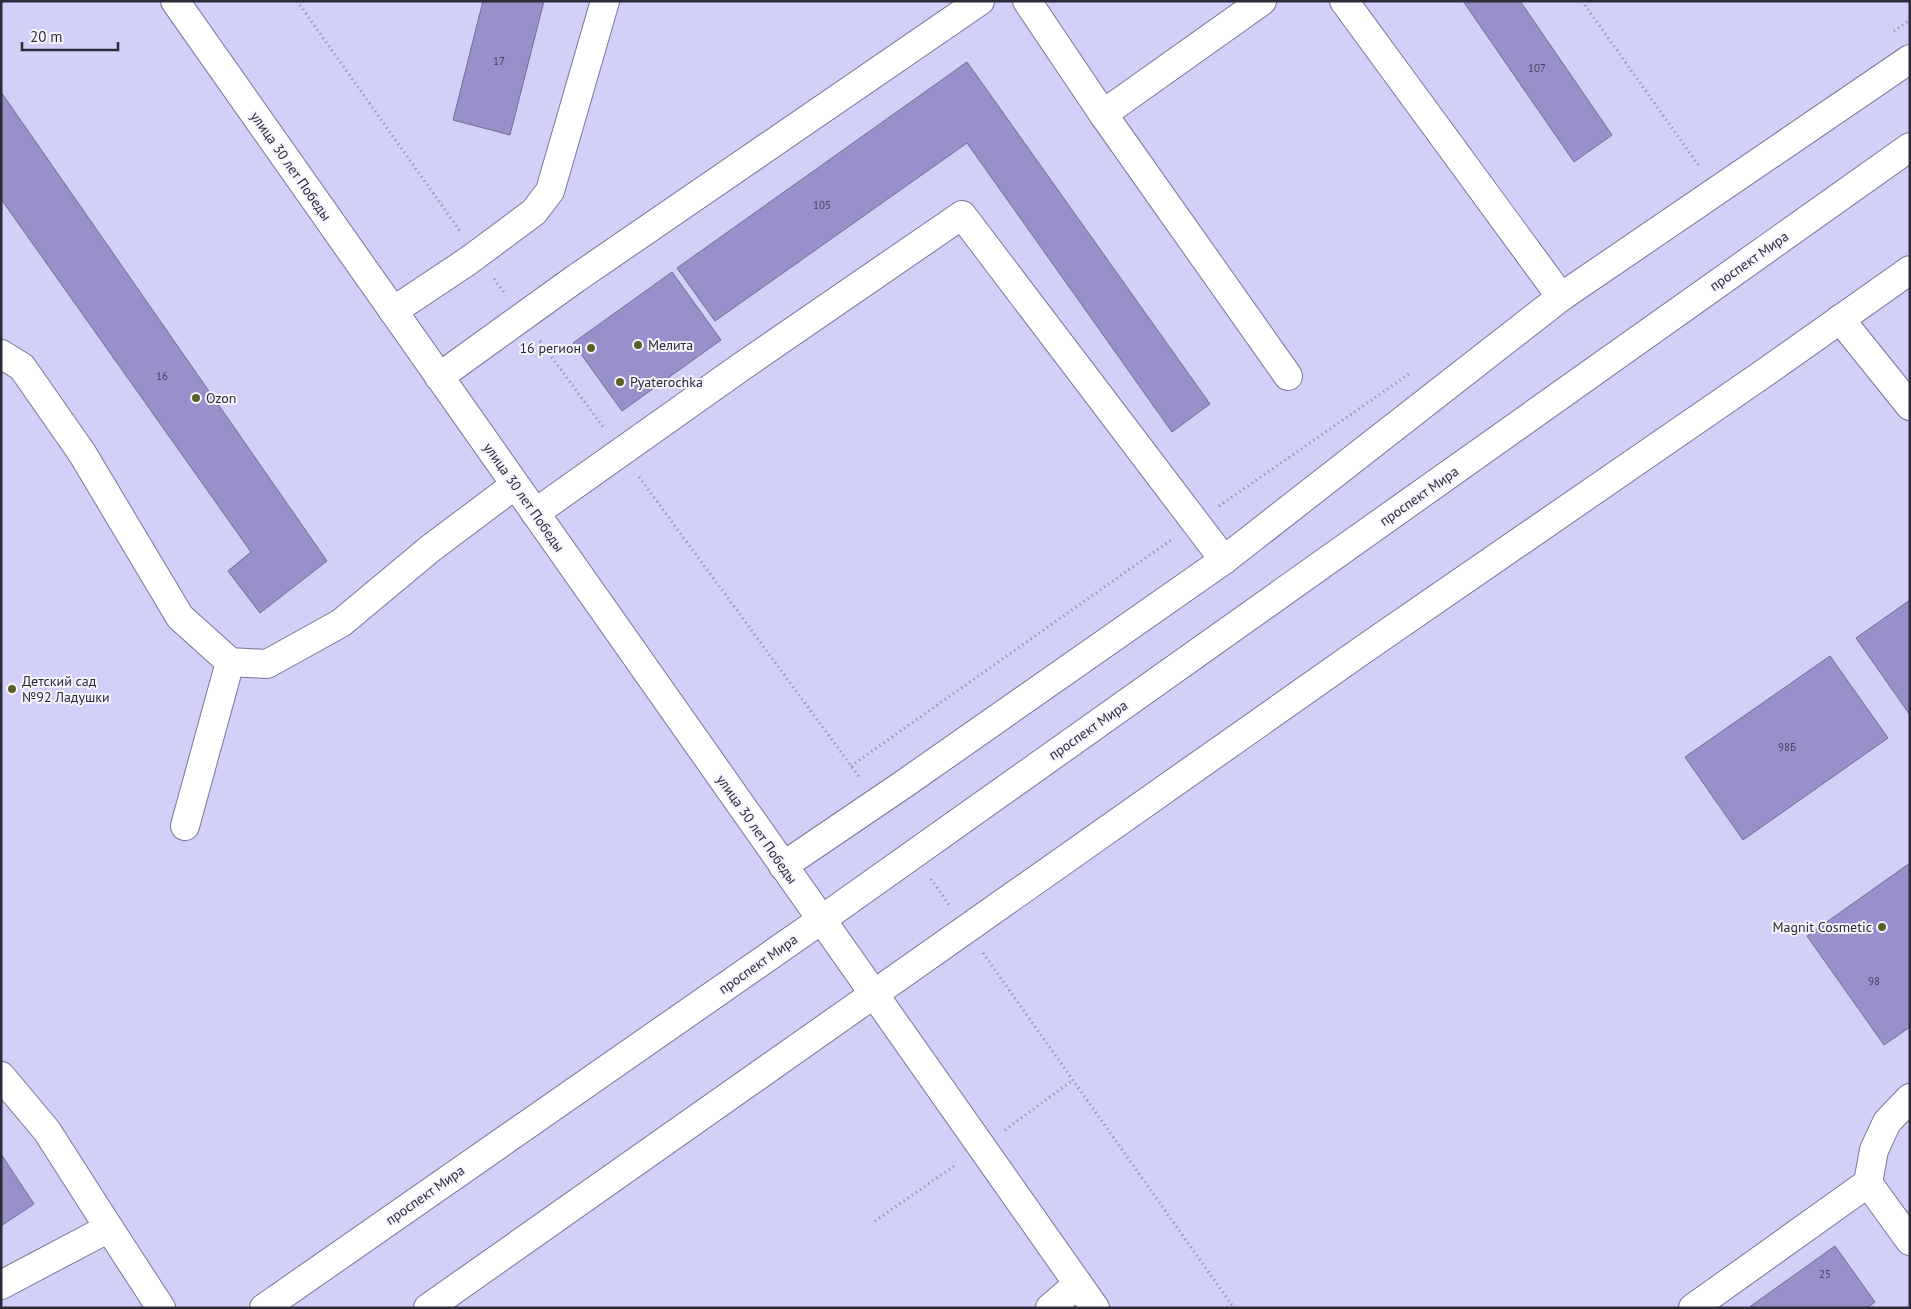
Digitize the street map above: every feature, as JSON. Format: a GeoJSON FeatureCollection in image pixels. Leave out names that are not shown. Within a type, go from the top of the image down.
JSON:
{"type":"FeatureCollection","features":[{"type":"Feature","properties":{"kind":"street","name":"улица 30 лет Победы"},"geometry":{"type":"LineString","coordinates":[[175,1],[1095,1308]]}},
{"type":"Feature","properties":{"kind":"street"},"geometry":{"type":"LineString","coordinates":[[393,311],[477,255],[534,212],[550,191],[605,1]]}},
{"type":"Feature","properties":{"kind":"street"},"geometry":{"type":"LineString","coordinates":[[439,376],[980,1]]}},
{"type":"Feature","properties":{"kind":"street"},"geometry":{"type":"LineString","coordinates":[[1026,1],[1103,114],[1288,376]]}},
{"type":"Feature","properties":{"kind":"street"},"geometry":{"type":"LineString","coordinates":[[1103,114],[1262,1]]}},
{"type":"Feature","properties":{"kind":"street"},"geometry":{"type":"LineString","coordinates":[[1344,1],[1561,297]]}},
{"type":"Feature","properties":{"kind":"street"},"geometry":{"type":"LineString","coordinates":[[783,866],[1224,560],[1561,297],[1910,59]]}},
{"type":"Feature","properties":{"kind":"street","name":"проспект Мира"},"geometry":{"type":"LineString","coordinates":[[264,1308],[821,920],[1910,147]]}},
{"type":"Feature","properties":{"kind":"street"},"geometry":{"type":"LineString","coordinates":[[535,513],[962,215],[1224,560]]}},
{"type":"Feature","properties":{"kind":"street"},"geometry":{"type":"LineString","coordinates":[[428,1308],[1364,649],[1910,270]]}},
{"type":"Feature","properties":{"kind":"street"},"geometry":{"type":"LineString","coordinates":[[1840,319],[1910,406]]}},
{"type":"Feature","properties":{"kind":"street"},"geometry":{"type":"LineString","coordinates":[[1,354],[22,367],[82,453],[180,617],[230,662],[267,664],[341,622],[431,548],[515,485]]}},
{"type":"Feature","properties":{"kind":"street"},"geometry":{"type":"LineString","coordinates":[[184,826],[230,662]]}},
{"type":"Feature","properties":{"kind":"street"},"geometry":{"type":"LineString","coordinates":[[1,1076],[47,1131],[161,1308]]}},
{"type":"Feature","properties":{"kind":"street"},"geometry":{"type":"LineString","coordinates":[[1693,1308],[1868,1182],[1874,1150],[1887,1122],[1910,1098]]}},
{"type":"Feature","properties":{"kind":"street"},"geometry":{"type":"LineString","coordinates":[[1868,1182],[1910,1241]]}},
{"type":"Feature","properties":{"kind":"street"},"geometry":{"type":"LineString","coordinates":[[1,1285],[110,1228]]}},
{"type":"Feature","properties":{"kind":"street"},"geometry":{"type":"LineString","coordinates":[[1050,1308],[1078,1284]]}},
{"type":"Feature","properties":{"kind":"path"},"geometry":{"type":"LineString","coordinates":[[297,1],[477,255],[877,802]]}},
{"type":"Feature","properties":{"kind":"path"},"geometry":{"type":"LineString","coordinates":[[1582,1],[1701,169]]}},
{"type":"Feature","properties":{"kind":"path"},"geometry":{"type":"LineString","coordinates":[[1894,32],[1910,20]]}},
{"type":"Feature","properties":{"kind":"path"},"geometry":{"type":"LineString","coordinates":[[851,766],[1416,369]]}},
{"type":"Feature","properties":{"kind":"path"},"geometry":{"type":"LineString","coordinates":[[914,854],[1234,1308]]}},
{"type":"Feature","properties":{"kind":"building"},"geometry":{"type":"Polygon","coordinates":[[[483,1],[544,1],[510,135],[453,120],[483,1]]]}},
{"type":"Feature","properties":{"kind":"building"},"geometry":{"type":"Polygon","coordinates":[[[1463,1],[1520,1],[1612,135],[1574,162],[1463,1]]]}},
{"type":"Feature","properties":{"kind":"building"},"geometry":{"type":"Polygon","coordinates":[[[967,62],[1210,404],[1172,432],[967,143],[715,321],[677,268],[967,62]]]}},
{"type":"Feature","properties":{"kind":"building"},"geometry":{"type":"Polygon","coordinates":[[[1,92],[327,561],[260,613],[228,571],[251,552],[1,199],[1,92]]]}},
{"type":"Feature","properties":{"kind":"building"},"geometry":{"type":"Polygon","coordinates":[[[672,272],[721,340],[622,411],[573,343],[672,272]]]}},
{"type":"Feature","properties":{"kind":"building"},"geometry":{"type":"Polygon","coordinates":[[[1910,600],[1910,715],[1856,638],[1910,600]]]}},
{"type":"Feature","properties":{"kind":"building"},"geometry":{"type":"Polygon","coordinates":[[[1830,656],[1888,738],[1743,840],[1685,757],[1830,656]]]}},
{"type":"Feature","properties":{"kind":"building"},"geometry":{"type":"Polygon","coordinates":[[[1910,863],[1910,1027],[1884,1045],[1807,936],[1910,863]]]}},
{"type":"Feature","properties":{"kind":"building"},"geometry":{"type":"Polygon","coordinates":[[[1,1154],[34,1204],[1,1226],[1,1154]]]}},
{"type":"Feature","properties":{"kind":"building"},"geometry":{"type":"Polygon","coordinates":[[[1835,1246],[1875,1302],[1867,1308],[1748,1308],[1835,1246]]]}},
{"type":"Feature","properties":{"kind":"place","name":"Мелита"},"geometry":{"type":"Point","coordinates":[638,345]}},
{"type":"Feature","properties":{"kind":"place","name":"16 регион"},"geometry":{"type":"Point","coordinates":[591,348]}},
{"type":"Feature","properties":{"kind":"place","name":"Pyaterochka"},"geometry":{"type":"Point","coordinates":[620,382]}},
{"type":"Feature","properties":{"kind":"place","name":"Ozon"},"geometry":{"type":"Point","coordinates":[196,398]}},
{"type":"Feature","properties":{"kind":"place","name":"Детский сад №92 Ладушки"},"geometry":{"type":"Point","coordinates":[12,689]}},
{"type":"Feature","properties":{"kind":"place","name":"Magnit Cosmetic"},"geometry":{"type":"Point","coordinates":[1882,927]}}]}
